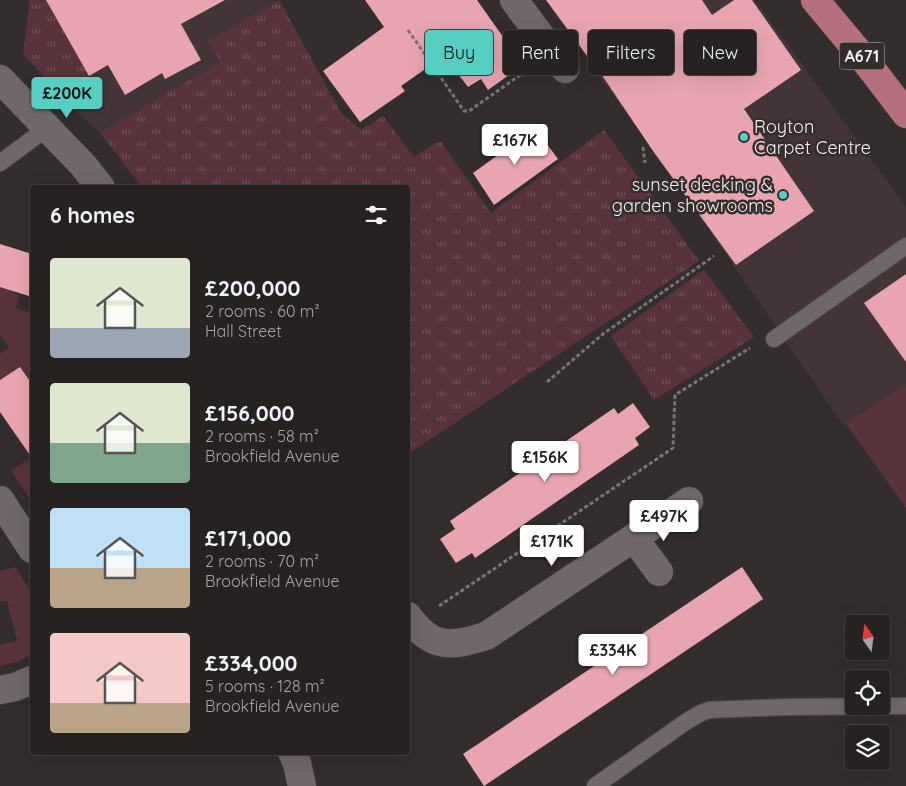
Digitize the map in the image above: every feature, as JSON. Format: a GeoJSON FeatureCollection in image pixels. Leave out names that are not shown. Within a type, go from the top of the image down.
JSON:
{"type":"FeatureCollection","features":[{"type":"Feature","properties":{"kind":"main road","name":"A671"},"geometry":{"type":"LineString","coordinates":[[815,0],[906,114]]}},
{"type":"Feature","properties":{"kind":"street"},"geometry":{"type":"LineString","coordinates":[[514,0],[536,30]]}},
{"type":"Feature","properties":{"kind":"street"},"geometry":{"type":"LineString","coordinates":[[0,79],[83,165],[99,185]]}},
{"type":"Feature","properties":{"kind":"street"},"geometry":{"type":"LineString","coordinates":[[0,500],[30,546]]}},
{"type":"Feature","properties":{"kind":"street"},"geometry":{"type":"LineString","coordinates":[[410,619],[416,628],[427,638],[443,642],[462,644],[486,636],[689,501]]}},
{"type":"Feature","properties":{"kind":"street"},"geometry":{"type":"LineString","coordinates":[[634,538],[659,572]]}},
{"type":"Feature","properties":{"kind":"street"},"geometry":{"type":"LineString","coordinates":[[0,690],[15,687],[30,681]]}},
{"type":"Feature","properties":{"kind":"street"},"geometry":{"type":"LineString","coordinates":[[293,755],[302,786]]}},
{"type":"Feature","properties":{"kind":"lane"},"geometry":{"type":"LineString","coordinates":[[0,163],[47,128]]}},
{"type":"Feature","properties":{"kind":"lane"},"geometry":{"type":"LineString","coordinates":[[774,339],[906,246]]}},
{"type":"Feature","properties":{"kind":"lane"},"geometry":{"type":"LineString","coordinates":[[595,786],[688,721],[709,710],[906,706]]}},
{"type":"Feature","properties":{"kind":"path"},"geometry":{"type":"LineString","coordinates":[[408,30],[464,111],[469,111],[519,75]]}},
{"type":"Feature","properties":{"kind":"path"},"geometry":{"type":"LineString","coordinates":[[643,146],[645,163]]}},
{"type":"Feature","properties":{"kind":"path"},"geometry":{"type":"LineString","coordinates":[[547,382],[603,334],[714,256]]}},
{"type":"Feature","properties":{"kind":"path"},"geometry":{"type":"LineString","coordinates":[[434,609],[673,448],[675,395],[755,345]]}},
{"type":"Feature","properties":{"kind":"shaded area"},"geometry":{"type":"Polygon","coordinates":[[[41,0],[282,0],[209,39],[220,62],[100,133],[61,96],[85,75],[41,0]]]}},
{"type":"Feature","properties":{"kind":"shaded area"},"geometry":{"type":"Polygon","coordinates":[[[651,0],[755,0],[906,207],[906,385],[844,426],[650,144],[598,75],[674,75],[674,30],[631,30],[658,10],[651,0]]]}},
{"type":"Feature","properties":{"kind":"green space"},"geometry":{"type":"Polygon","coordinates":[[[30,0],[46,0],[89,76],[64,97],[23,54],[30,0]]]}},
{"type":"Feature","properties":{"kind":"green space"},"geometry":{"type":"Polygon","coordinates":[[[280,1],[341,113],[361,130],[383,116],[414,157],[436,142],[441,142],[491,213],[604,130],[699,261],[410,453],[410,185],[140,185],[100,133],[220,62],[208,40],[280,1]]]}},
{"type":"Feature","properties":{"kind":"green space"},"geometry":{"type":"Polygon","coordinates":[[[704,270],[754,337],[654,400],[611,336],[704,270]]]}},
{"type":"Feature","properties":{"kind":"green space"},"geometry":{"type":"Polygon","coordinates":[[[15,286],[13,293],[20,296],[16,308],[30,312],[30,381],[20,367],[0,380],[0,353],[9,348],[0,335],[0,287],[15,286]]]}},
{"type":"Feature","properties":{"kind":"green space"},"geometry":{"type":"Polygon","coordinates":[[[906,384],[906,508],[846,424],[906,384]]]}},
{"type":"Feature","properties":{"kind":"green space"},"geometry":{"type":"Polygon","coordinates":[[[30,458],[30,499],[11,471],[30,458]]]}},
{"type":"Feature","properties":{"kind":"green space"},"geometry":{"type":"Polygon","coordinates":[[[16,567],[30,591],[30,655],[20,661],[0,666],[0,645],[17,641],[7,601],[0,602],[0,571],[16,567]]]}},
{"type":"Feature","properties":{"kind":"building"},"geometry":{"type":"Polygon","coordinates":[[[46,0],[225,0],[181,24],[201,60],[165,79],[162,73],[125,95],[108,65],[89,76],[46,0]]]}},
{"type":"Feature","properties":{"kind":"building"},"geometry":{"type":"Polygon","coordinates":[[[365,0],[477,0],[503,37],[503,75],[509,75],[488,90],[481,79],[468,87],[459,75],[493,75],[493,30],[425,30],[425,69],[401,86],[405,91],[360,122],[323,71],[384,27],[365,0]]]}},
{"type":"Feature","properties":{"kind":"building"},"geometry":{"type":"Polygon","coordinates":[[[546,0],[702,0],[712,15],[734,0],[752,0],[801,70],[744,109],[814,211],[736,265],[653,151],[602,75],[674,75],[674,30],[588,30],[588,57],[578,44],[578,30],[568,30],[546,0]]]}},
{"type":"Feature","properties":{"kind":"building"},"geometry":{"type":"Polygon","coordinates":[[[535,128],[558,159],[494,205],[473,173],[535,128]]]}},
{"type":"Feature","properties":{"kind":"building"},"geometry":{"type":"Polygon","coordinates":[[[0,244],[30,253],[30,296],[0,287],[0,244]]]}},
{"type":"Feature","properties":{"kind":"building"},"geometry":{"type":"Polygon","coordinates":[[[906,274],[906,362],[864,303],[906,274]]]}},
{"type":"Feature","properties":{"kind":"building"},"geometry":{"type":"Polygon","coordinates":[[[20,367],[30,381],[30,455],[0,412],[0,380],[20,367]]]}},
{"type":"Feature","properties":{"kind":"building"},"geometry":{"type":"Polygon","coordinates":[[[633,403],[650,427],[635,438],[639,445],[475,558],[472,553],[456,563],[440,539],[455,529],[450,521],[614,408],[618,414],[633,403]]]}},
{"type":"Feature","properties":{"kind":"building"},"geometry":{"type":"Polygon","coordinates":[[[742,567],[763,599],[484,786],[463,754],[742,567]]]}},
{"type":"Feature","properties":{"kind":"place","name":"Royton Carpet Centre"},"geometry":{"type":"Point","coordinates":[744,137]}},
{"type":"Feature","properties":{"kind":"place","name":"sunset decking & garden showrooms"},"geometry":{"type":"Point","coordinates":[783,195]}}]}
